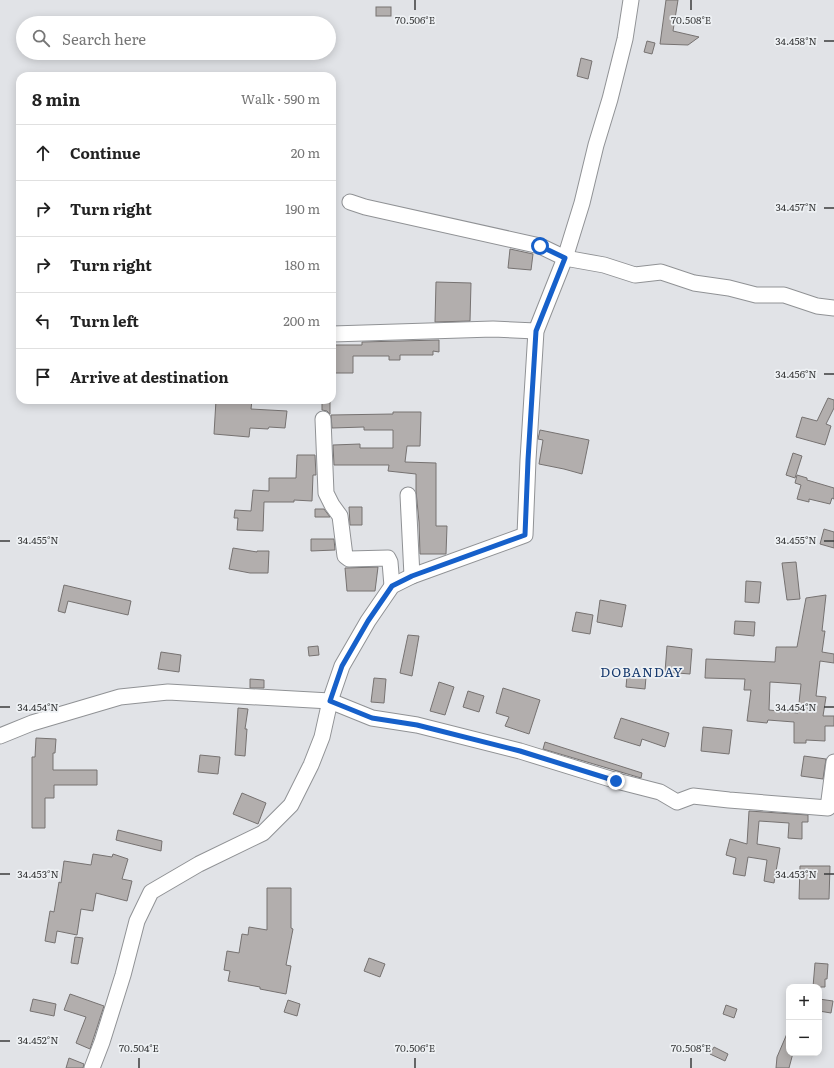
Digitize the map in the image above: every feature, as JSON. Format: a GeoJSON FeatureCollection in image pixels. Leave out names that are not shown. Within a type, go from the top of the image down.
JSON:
{"type":"FeatureCollection","features":[{"type":"Feature","properties":{"kind":"street"},"geometry":{"type":"LineString","coordinates":[[92,1068],[102,1042],[123,975],[137,922],[152,892],[199,864],[262,833],[291,805],[311,765],[322,737],[330,701],[342,666],[368,621],[392,586],[412,576],[525,535],[536,331],[565,258],[582,202],[625,39],[631,0]]}},
{"type":"Feature","properties":{"kind":"street"},"geometry":{"type":"LineString","coordinates":[[350,202],[365,207],[540,246],[565,258],[604,265],[635,275],[661,272],[694,283],[729,288],[756,295],[784,295],[817,306],[834,308]]}},
{"type":"Feature","properties":{"kind":"street"},"geometry":{"type":"LineString","coordinates":[[336,334],[485,329],[536,331]]}},
{"type":"Feature","properties":{"kind":"street"},"geometry":{"type":"LineString","coordinates":[[323,419],[326,493],[340,516],[345,556],[349,559],[388,558],[390,562],[392,586]]}},
{"type":"Feature","properties":{"kind":"street"},"geometry":{"type":"LineString","coordinates":[[408,495],[412,576]]}},
{"type":"Feature","properties":{"kind":"street"},"geometry":{"type":"LineString","coordinates":[[0,736],[32,723],[120,697],[168,692],[330,701],[372,718],[417,725],[520,751],[616,781],[660,792],[677,802],[693,796],[828,808],[834,762]]}},
{"type":"Feature","properties":{"kind":"building"},"geometry":{"type":"Polygon","coordinates":[[[666,0],[678,0],[673,31],[699,37],[688,45],[660,44],[666,0]]]}},
{"type":"Feature","properties":{"kind":"building"},"geometry":{"type":"Polygon","coordinates":[[[376,7],[391,7],[391,16],[376,16],[376,7]]]}},
{"type":"Feature","properties":{"kind":"building"},"geometry":{"type":"Polygon","coordinates":[[[647,41],[655,43],[652,54],[644,52],[647,41]]]}},
{"type":"Feature","properties":{"kind":"building"},"geometry":{"type":"Polygon","coordinates":[[[581,58],[592,61],[588,79],[577,76],[581,58]]]}},
{"type":"Feature","properties":{"kind":"building"},"geometry":{"type":"Polygon","coordinates":[[[510,249],[533,254],[531,270],[508,268],[510,249]]]}},
{"type":"Feature","properties":{"kind":"building"},"geometry":{"type":"Polygon","coordinates":[[[436,282],[471,283],[470,321],[435,322],[436,282]]]}},
{"type":"Feature","properties":{"kind":"building"},"geometry":{"type":"Polygon","coordinates":[[[439,340],[439,352],[433,351],[433,355],[400,355],[400,360],[389,360],[389,356],[353,356],[353,373],[336,373],[336,345],[362,345],[362,342],[439,340]]]}},
{"type":"Feature","properties":{"kind":"building"},"geometry":{"type":"Polygon","coordinates":[[[828,398],[834,400],[834,408],[826,424],[831,426],[825,445],[796,437],[802,417],[817,421],[828,398]]]}},
{"type":"Feature","properties":{"kind":"building"},"geometry":{"type":"Polygon","coordinates":[[[216,404],[252,404],[251,409],[287,411],[285,428],[250,428],[249,437],[214,434],[216,404]]]}},
{"type":"Feature","properties":{"kind":"building"},"geometry":{"type":"Polygon","coordinates":[[[322,404],[330,404],[330,414],[327,411],[322,410],[322,404]]]}},
{"type":"Feature","properties":{"kind":"building"},"geometry":{"type":"Polygon","coordinates":[[[393,412],[421,412],[420,446],[407,446],[405,462],[436,463],[436,526],[447,526],[446,554],[420,554],[416,474],[388,471],[389,465],[334,465],[333,445],[360,444],[360,448],[393,448],[393,430],[364,430],[364,427],[332,428],[331,415],[393,414],[393,412]]]}},
{"type":"Feature","properties":{"kind":"building"},"geometry":{"type":"Polygon","coordinates":[[[540,430],[589,440],[582,474],[539,464],[543,440],[538,439],[540,430]]]}},
{"type":"Feature","properties":{"kind":"building"},"geometry":{"type":"Polygon","coordinates":[[[793,453],[802,456],[795,478],[786,475],[793,453]]]}},
{"type":"Feature","properties":{"kind":"building"},"geometry":{"type":"Polygon","coordinates":[[[297,455],[315,455],[316,475],[313,475],[312,501],[294,500],[294,502],[264,502],[263,531],[237,530],[238,518],[234,518],[235,510],[251,511],[253,490],[269,491],[269,478],[296,478],[297,455]]]}},
{"type":"Feature","properties":{"kind":"building"},"geometry":{"type":"Polygon","coordinates":[[[797,475],[807,478],[807,480],[834,488],[834,499],[832,498],[830,504],[809,499],[809,502],[797,499],[801,485],[795,483],[797,475]]]}},
{"type":"Feature","properties":{"kind":"building"},"geometry":{"type":"Polygon","coordinates":[[[349,507],[362,507],[362,525],[350,525],[349,507]]]}},
{"type":"Feature","properties":{"kind":"building"},"geometry":{"type":"Polygon","coordinates":[[[315,509],[324,509],[330,517],[315,517],[315,509]]]}},
{"type":"Feature","properties":{"kind":"building"},"geometry":{"type":"Polygon","coordinates":[[[824,529],[834,532],[834,548],[820,544],[824,529]]]}},
{"type":"Feature","properties":{"kind":"building"},"geometry":{"type":"Polygon","coordinates":[[[311,539],[334,539],[335,550],[311,551],[311,539]]]}},
{"type":"Feature","properties":{"kind":"building"},"geometry":{"type":"Polygon","coordinates":[[[233,548],[257,552],[269,551],[268,573],[250,573],[229,569],[233,548]]]}},
{"type":"Feature","properties":{"kind":"building"},"geometry":{"type":"Polygon","coordinates":[[[796,562],[800,599],[787,600],[782,563],[796,562]]]}},
{"type":"Feature","properties":{"kind":"building"},"geometry":{"type":"Polygon","coordinates":[[[378,567],[375,591],[347,591],[345,568],[378,567]]]}},
{"type":"Feature","properties":{"kind":"building"},"geometry":{"type":"Polygon","coordinates":[[[746,581],[761,582],[759,603],[745,602],[746,581]]]}},
{"type":"Feature","properties":{"kind":"building"},"geometry":{"type":"Polygon","coordinates":[[[64,585],[131,601],[128,615],[68,601],[65,613],[58,611],[64,585]]]}},
{"type":"Feature","properties":{"kind":"building"},"geometry":{"type":"Polygon","coordinates":[[[826,595],[822,631],[825,631],[822,652],[834,654],[834,663],[820,661],[816,696],[826,697],[823,716],[834,716],[834,726],[825,726],[825,741],[806,740],[806,743],[794,743],[794,722],[768,720],[767,723],[747,721],[751,690],[744,690],[745,679],[705,678],[706,659],[775,662],[776,647],[797,647],[806,598],[826,595]],[[770,682],[769,710],[798,713],[801,684],[770,682]]]}},
{"type":"Feature","properties":{"kind":"building"},"geometry":{"type":"Polygon","coordinates":[[[600,600],[626,605],[622,627],[597,622],[600,600]]]}},
{"type":"Feature","properties":{"kind":"building"},"geometry":{"type":"Polygon","coordinates":[[[576,612],[593,615],[590,634],[572,631],[576,612]]]}},
{"type":"Feature","properties":{"kind":"building"},"geometry":{"type":"Polygon","coordinates":[[[735,621],[755,622],[754,636],[734,634],[735,621]]]}},
{"type":"Feature","properties":{"kind":"building"},"geometry":{"type":"Polygon","coordinates":[[[408,635],[419,636],[412,676],[400,673],[408,635]]]}},
{"type":"Feature","properties":{"kind":"building"},"geometry":{"type":"Polygon","coordinates":[[[318,646],[319,655],[309,656],[308,647],[318,646]]]}},
{"type":"Feature","properties":{"kind":"building"},"geometry":{"type":"Polygon","coordinates":[[[667,646],[692,649],[690,674],[665,672],[667,646]]]}},
{"type":"Feature","properties":{"kind":"building"},"geometry":{"type":"Polygon","coordinates":[[[161,652],[181,655],[179,672],[158,669],[161,652]]]}},
{"type":"Feature","properties":{"kind":"building"},"geometry":{"type":"Polygon","coordinates":[[[627,676],[646,677],[645,689],[626,687],[627,676]]]}},
{"type":"Feature","properties":{"kind":"building"},"geometry":{"type":"Polygon","coordinates":[[[374,678],[386,679],[384,703],[371,702],[374,678]]]}},
{"type":"Feature","properties":{"kind":"building"},"geometry":{"type":"Polygon","coordinates":[[[250,679],[264,680],[264,688],[250,688],[250,679]]]}},
{"type":"Feature","properties":{"kind":"building"},"geometry":{"type":"Polygon","coordinates":[[[439,682],[454,687],[445,715],[430,711],[439,682]]]}},
{"type":"Feature","properties":{"kind":"building"},"geometry":{"type":"Polygon","coordinates":[[[503,688],[540,700],[529,734],[505,726],[509,717],[496,713],[503,688]]]}},
{"type":"Feature","properties":{"kind":"building"},"geometry":{"type":"Polygon","coordinates":[[[468,691],[484,696],[479,712],[463,707],[468,691]]]}},
{"type":"Feature","properties":{"kind":"building"},"geometry":{"type":"Polygon","coordinates":[[[238,708],[248,709],[245,729],[247,729],[245,756],[235,755],[238,708]]]}},
{"type":"Feature","properties":{"kind":"building"},"geometry":{"type":"Polygon","coordinates":[[[621,718],[669,733],[665,747],[642,739],[640,746],[614,738],[621,718]]]}},
{"type":"Feature","properties":{"kind":"building"},"geometry":{"type":"Polygon","coordinates":[[[703,727],[732,730],[729,754],[701,751],[703,727]]]}},
{"type":"Feature","properties":{"kind":"building"},"geometry":{"type":"Polygon","coordinates":[[[36,738],[56,739],[55,753],[53,753],[53,770],[97,770],[97,785],[54,785],[54,798],[45,798],[45,828],[32,828],[32,757],[35,757],[36,738]]]}},
{"type":"Feature","properties":{"kind":"building"},"geometry":{"type":"Polygon","coordinates":[[[545,742],[642,773],[641,778],[543,749],[545,742]]]}},
{"type":"Feature","properties":{"kind":"building"},"geometry":{"type":"Polygon","coordinates":[[[200,755],[220,757],[218,774],[198,772],[200,755]]]}},
{"type":"Feature","properties":{"kind":"building"},"geometry":{"type":"Polygon","coordinates":[[[804,756],[826,759],[823,779],[801,776],[804,756]]]}},
{"type":"Feature","properties":{"kind":"building"},"geometry":{"type":"Polygon","coordinates":[[[242,793],[266,803],[258,824],[233,814],[242,793]]]}},
{"type":"Feature","properties":{"kind":"building"},"geometry":{"type":"Polygon","coordinates":[[[749,811],[808,815],[808,822],[802,822],[802,839],[788,838],[789,823],[759,821],[757,844],[780,848],[774,883],[764,881],[767,860],[748,857],[745,876],[733,874],[736,858],[726,855],[730,839],[747,844],[749,811]]]}},
{"type":"Feature","properties":{"kind":"building"},"geometry":{"type":"Polygon","coordinates":[[[118,830],[162,841],[161,851],[116,840],[118,830]]]}},
{"type":"Feature","properties":{"kind":"building"},"geometry":{"type":"Polygon","coordinates":[[[93,854],[112,857],[113,854],[128,859],[122,879],[132,881],[127,901],[96,893],[93,911],[81,909],[77,935],[57,931],[55,943],[45,941],[50,911],[54,912],[59,882],[61,883],[64,861],[91,865],[93,854]]]}},
{"type":"Feature","properties":{"kind":"building"},"geometry":{"type":"Polygon","coordinates":[[[800,866],[830,866],[829,899],[799,899],[800,866]]]}},
{"type":"Feature","properties":{"kind":"building"},"geometry":{"type":"Polygon","coordinates":[[[267,888],[291,888],[291,928],[293,929],[286,965],[291,966],[286,994],[228,981],[230,971],[224,970],[227,951],[239,953],[242,934],[248,935],[249,927],[267,930],[267,888]]]}},
{"type":"Feature","properties":{"kind":"building"},"geometry":{"type":"Polygon","coordinates":[[[75,937],[83,938],[78,964],[71,963],[75,937]]]}},
{"type":"Feature","properties":{"kind":"building"},"geometry":{"type":"Polygon","coordinates":[[[369,958],[385,964],[380,977],[364,971],[369,958]]]}},
{"type":"Feature","properties":{"kind":"building"},"geometry":{"type":"Polygon","coordinates":[[[815,963],[828,964],[825,987],[822,987],[822,984],[813,984],[815,963]]]}},
{"type":"Feature","properties":{"kind":"building"},"geometry":{"type":"Polygon","coordinates":[[[70,994],[104,1006],[90,1049],[76,1043],[86,1017],[64,1010],[70,994]]]}},
{"type":"Feature","properties":{"kind":"building"},"geometry":{"type":"Polygon","coordinates":[[[33,999],[56,1004],[54,1016],[30,1011],[33,999]]]}},
{"type":"Feature","properties":{"kind":"building"},"geometry":{"type":"Polygon","coordinates":[[[822,999],[833,1001],[831,1013],[822,1012],[822,999]]]}},
{"type":"Feature","properties":{"kind":"building"},"geometry":{"type":"Polygon","coordinates":[[[288,1000],[300,1004],[297,1016],[284,1012],[288,1000]]]}},
{"type":"Feature","properties":{"kind":"building"},"geometry":{"type":"Polygon","coordinates":[[[726,1005],[737,1009],[734,1018],[723,1014],[726,1005]]]}},
{"type":"Feature","properties":{"kind":"building"},"geometry":{"type":"Polygon","coordinates":[[[786,1036],[786,1056],[792,1056],[789,1068],[776,1068],[777,1057],[786,1036]]]}},
{"type":"Feature","properties":{"kind":"building"},"geometry":{"type":"Polygon","coordinates":[[[714,1047],[728,1054],[725,1061],[710,1054],[714,1047]]]}},
{"type":"Feature","properties":{"kind":"building"},"geometry":{"type":"Polygon","coordinates":[[[69,1058],[84,1064],[83,1068],[66,1068],[69,1058]]]}},
{"type":"Feature","properties":{"kind":"district","name":"DOBANDAY"},"geometry":{"type":"Point","coordinates":[642,671]}},
{"type":"Feature","properties":{"kind":"route"},"geometry":{"type":"LineString","coordinates":[[540,246],[565,258],[536,331],[525,535],[412,576],[392,586],[368,621],[342,666],[330,701],[372,718],[417,725],[520,751],[616,781]]}}]}
